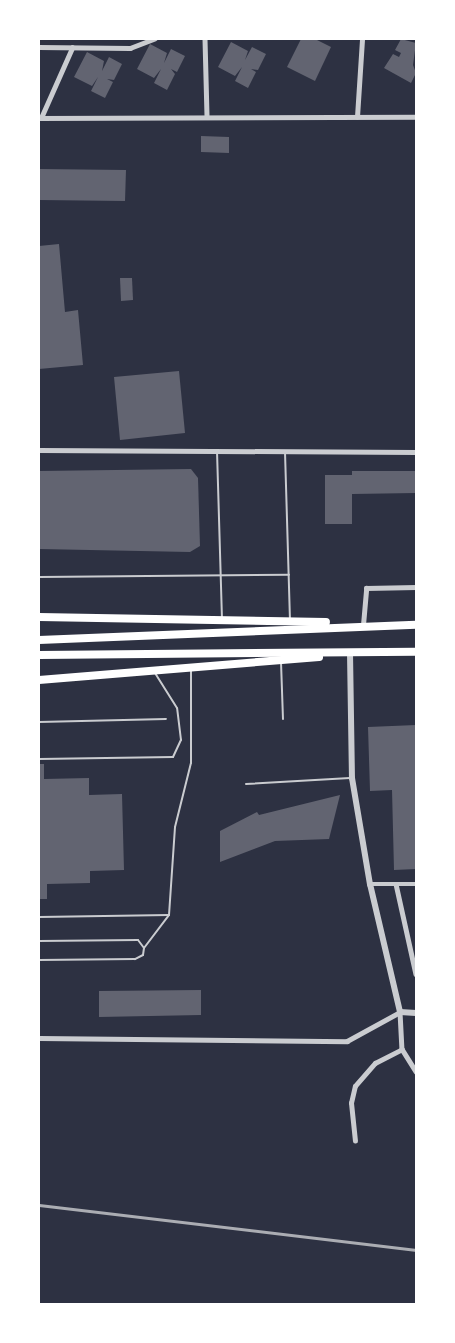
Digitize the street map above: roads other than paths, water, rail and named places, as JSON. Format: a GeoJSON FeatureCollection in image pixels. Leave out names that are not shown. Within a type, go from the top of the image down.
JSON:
{"type":"FeatureCollection","features":[{"type":"Feature","properties":{"kind":"highway"},"geometry":{"type":"LineString","coordinates":[[39,617],[290,619],[363,625]]}},
{"type":"Feature","properties":{"kind":"highway"},"geometry":{"type":"LineString","coordinates":[[39,640],[363,625],[416,625]]}},
{"type":"Feature","properties":{"kind":"highway"},"geometry":{"type":"LineString","coordinates":[[39,656],[416,652]]}},
{"type":"Feature","properties":{"kind":"highway"},"geometry":{"type":"LineString","coordinates":[[39,680],[282,662],[350,653]]}},
{"type":"Feature","properties":{"kind":"street"},"geometry":{"type":"LineString","coordinates":[[39,47],[130,48],[154,39]]}},
{"type":"Feature","properties":{"kind":"street"},"geometry":{"type":"LineString","coordinates":[[205,39],[207,116]]}},
{"type":"Feature","properties":{"kind":"street"},"geometry":{"type":"LineString","coordinates":[[357,117],[362,39]]}},
{"type":"Feature","properties":{"kind":"street"},"geometry":{"type":"LineString","coordinates":[[72,48],[40,118],[416,117]]}},
{"type":"Feature","properties":{"kind":"street"},"geometry":{"type":"LineString","coordinates":[[39,450],[416,452]]}},
{"type":"Feature","properties":{"kind":"street"},"geometry":{"type":"LineString","coordinates":[[363,625],[366,588],[416,587]]}},
{"type":"Feature","properties":{"kind":"street"},"geometry":{"type":"LineString","coordinates":[[350,653],[352,778],[370,884],[400,1012],[402,1049],[416,1071]]}},
{"type":"Feature","properties":{"kind":"street"},"geometry":{"type":"LineString","coordinates":[[370,884],[416,884]]}},
{"type":"Feature","properties":{"kind":"street"},"geometry":{"type":"LineString","coordinates":[[396,884],[416,975]]}},
{"type":"Feature","properties":{"kind":"street"},"geometry":{"type":"LineString","coordinates":[[39,1038],[347,1041],[400,1012],[416,1013]]}},
{"type":"Feature","properties":{"kind":"street"},"geometry":{"type":"LineString","coordinates":[[355,1141],[351,1103],[355,1086],[375,1063],[402,1049]]}},
{"type":"Feature","properties":{"kind":"lane"},"geometry":{"type":"LineString","coordinates":[[217,451],[222,618]]}},
{"type":"Feature","properties":{"kind":"lane"},"geometry":{"type":"LineString","coordinates":[[285,452],[290,619]]}},
{"type":"Feature","properties":{"kind":"lane"},"geometry":{"type":"LineString","coordinates":[[39,577],[288,575]]}},
{"type":"Feature","properties":{"kind":"lane"},"geometry":{"type":"LineString","coordinates":[[282,662],[283,719]]}},
{"type":"Feature","properties":{"kind":"lane"},"geometry":{"type":"LineString","coordinates":[[39,960],[135,959],[143,955],[144,948],[170,915],[175,827],[191,763],[191,669]]}},
{"type":"Feature","properties":{"kind":"lane"},"geometry":{"type":"LineString","coordinates":[[39,759],[173,757],[181,740],[177,708],[166,685],[153,671]]}},
{"type":"Feature","properties":{"kind":"lane"},"geometry":{"type":"LineString","coordinates":[[39,722],[166,719]]}},
{"type":"Feature","properties":{"kind":"lane"},"geometry":{"type":"LineString","coordinates":[[246,784],[352,778]]}},
{"type":"Feature","properties":{"kind":"lane"},"geometry":{"type":"LineString","coordinates":[[39,917],[170,915]]}},
{"type":"Feature","properties":{"kind":"lane"},"geometry":{"type":"LineString","coordinates":[[39,941],[138,940],[144,948]]}},
{"type":"Feature","properties":{"kind":"railway"},"geometry":{"type":"LineString","coordinates":[[39,1205],[416,1250]]}}]}
